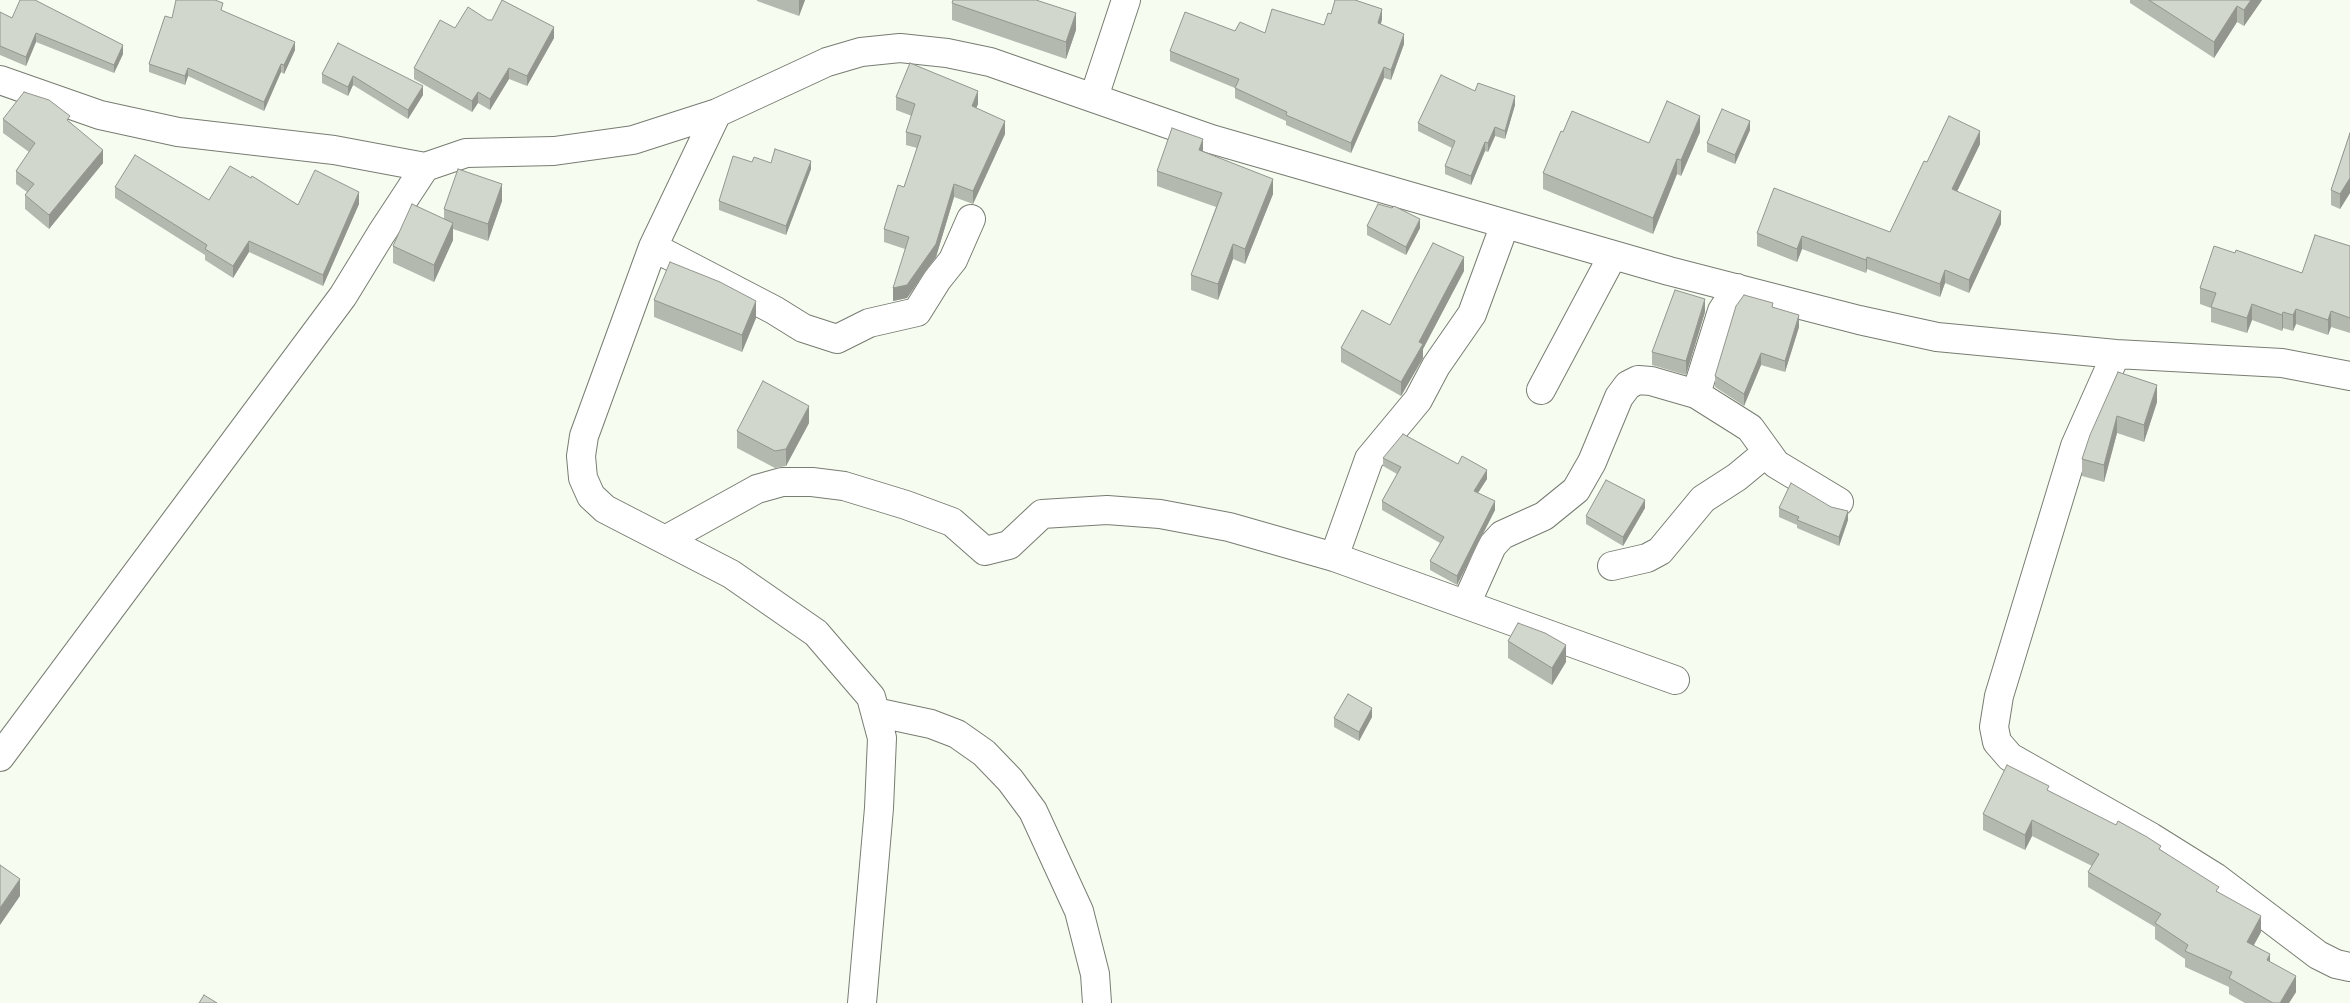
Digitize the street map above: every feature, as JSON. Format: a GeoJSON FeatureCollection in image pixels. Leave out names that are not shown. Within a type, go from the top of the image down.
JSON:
{"type":"FeatureCollection","features":[{"type":"Feature","properties":{"kind":"street"},"geometry":{"type":"LineString","coordinates":[[1094,97],[1126,0]]}},
{"type":"Feature","properties":{"kind":"street"},"geometry":{"type":"LineString","coordinates":[[0,80],[100,115],[178,132],[334,150],[425,167],[466,154],[554,151],[634,140],[717,113],[827,62],[861,52],[900,48],[947,53],[990,62],[1211,138],[1613,255],[1859,320],[1936,337],[2116,354],[2282,363],[2350,376]]}},
{"type":"Feature","properties":{"kind":"street"},"geometry":{"type":"LineString","coordinates":[[717,113],[653,247],[584,436],[581,456],[582,478],[591,496],[605,508],[731,574],[816,632],[871,697],[882,738],[879,808],[862,1003]]}},
{"type":"Feature","properties":{"kind":"street"},"geometry":{"type":"LineString","coordinates":[[0,757],[343,296],[425,167]]}},
{"type":"Feature","properties":{"kind":"street"},"geometry":{"type":"LineString","coordinates":[[653,247],[774,310],[803,328],[836,339],[869,323],[917,312],[937,280],[953,260],[971,219]]}},
{"type":"Feature","properties":{"kind":"street"},"geometry":{"type":"LineString","coordinates":[[1334,557],[1370,460],[1418,400],[1436,366],[1472,314],[1505,224]]}},
{"type":"Feature","properties":{"kind":"street"},"geometry":{"type":"LineString","coordinates":[[1542,390],[1613,255]]}},
{"type":"Feature","properties":{"kind":"street"},"geometry":{"type":"LineString","coordinates":[[1696,394],[1722,311],[1736,288]]}},
{"type":"Feature","properties":{"kind":"street"},"geometry":{"type":"LineString","coordinates":[[2116,354],[2075,446],[1999,696],[1994,727],[1997,742],[2010,756],[2151,837],[2215,877],[2318,955],[2336,964],[2350,967]]}},
{"type":"Feature","properties":{"kind":"street"},"geometry":{"type":"LineString","coordinates":[[1466,604],[1492,546],[1502,535],[1544,516],[1576,490],[1592,462],[1619,398],[1628,385],[1638,380],[1652,381],[1696,394],[1750,428],[1766,453],[1776,464],[1788,473],[1839,502]]}},
{"type":"Feature","properties":{"kind":"street"},"geometry":{"type":"LineString","coordinates":[[1612,566],[1647,558],[1660,551],[1703,500],[1737,477],[1766,453]]}},
{"type":"Feature","properties":{"kind":"street"},"geometry":{"type":"LineString","coordinates":[[665,540],[757,489],[782,482],[812,482],[844,486],[906,505],[952,522],[985,551],[1009,545],[1042,514],[1107,510],[1160,514],[1229,528],[1334,557],[1675,680]]}},
{"type":"Feature","properties":{"kind":"street"},"geometry":{"type":"LineString","coordinates":[[876,712],[931,724],[957,734],[984,753],[1010,780],[1033,811],[1079,911],[1095,974],[1097,1003]]}},
{"type":"Feature","properties":{"kind":"building"},"geometry":{"type":"Polygon","coordinates":[[[20,0],[35,0],[123,45],[114,65],[36,33],[26,57],[0,46],[0,12],[12,18],[20,0]]]}},
{"type":"Feature","properties":{"kind":"building"},"geometry":{"type":"Polygon","coordinates":[[[176,0],[215,0],[223,3],[221,10],[295,42],[284,65],[281,64],[264,102],[188,68],[185,76],[149,64],[165,16],[172,18],[176,0]]]}},
{"type":"Feature","properties":{"kind":"building"},"geometry":{"type":"Polygon","coordinates":[[[502,0],[554,27],[527,76],[509,68],[490,99],[478,92],[472,101],[414,68],[440,20],[455,28],[468,7],[488,20],[492,20],[502,0]]]}},
{"type":"Feature","properties":{"kind":"building"},"geometry":{"type":"Polygon","coordinates":[[[953,0],[1036,0],[1076,13],[1066,42],[952,3],[953,0]]]}},
{"type":"Feature","properties":{"kind":"building"},"geometry":{"type":"Polygon","coordinates":[[[1335,0],[1355,0],[1382,9],[1378,23],[1404,34],[1391,70],[1384,67],[1351,143],[1286,115],[1287,112],[1235,88],[1239,79],[1170,51],[1185,12],[1235,31],[1240,22],[1265,33],[1272,9],[1324,25],[1328,13],[1331,14],[1335,0]]]}},
{"type":"Feature","properties":{"kind":"building"},"geometry":{"type":"Polygon","coordinates":[[[2149,0],[2251,0],[2244,10],[2237,6],[2214,42],[2149,0]]]}},
{"type":"Feature","properties":{"kind":"building"},"geometry":{"type":"Polygon","coordinates":[[[338,43],[423,86],[408,110],[353,76],[348,87],[322,74],[338,43]]]}},
{"type":"Feature","properties":{"kind":"building"},"geometry":{"type":"Polygon","coordinates":[[[910,63],[978,91],[972,106],[1005,121],[973,191],[954,184],[936,244],[907,285],[893,288],[909,237],[884,229],[898,185],[904,187],[921,136],[906,132],[915,104],[896,97],[910,63]]]}},
{"type":"Feature","properties":{"kind":"building"},"geometry":{"type":"Polygon","coordinates":[[[1441,75],[1475,91],[1478,83],[1515,96],[1505,131],[1495,127],[1488,143],[1485,142],[1471,176],[1445,166],[1455,141],[1418,123],[1441,75]]]}},
{"type":"Feature","properties":{"kind":"building"},"geometry":{"type":"Polygon","coordinates":[[[24,92],[49,100],[70,116],[67,120],[103,150],[49,215],[25,195],[34,184],[16,171],[35,143],[3,119],[24,92]]]}},
{"type":"Feature","properties":{"kind":"building"},"geometry":{"type":"Polygon","coordinates":[[[1667,101],[1700,116],[1681,160],[1677,159],[1653,218],[1543,173],[1572,111],[1649,143],[1667,101]]]}},
{"type":"Feature","properties":{"kind":"building"},"geometry":{"type":"Polygon","coordinates":[[[1722,109],[1750,121],[1735,155],[1707,143],[1722,109]]]}},
{"type":"Feature","properties":{"kind":"building"},"geometry":{"type":"Polygon","coordinates":[[[1949,116],[1980,131],[1952,189],[2001,211],[1969,280],[1945,270],[1940,284],[1867,257],[1866,260],[1802,236],[1797,249],[1757,233],[1774,188],[1890,232],[1924,161],[1927,162],[1949,116]]]}},
{"type":"Feature","properties":{"kind":"building"},"geometry":{"type":"Polygon","coordinates":[[[1172,128],[1203,139],[1199,150],[1273,179],[1245,249],[1233,244],[1218,284],[1191,275],[1222,193],[1157,171],[1172,128]]]}},
{"type":"Feature","properties":{"kind":"building"},"geometry":{"type":"Polygon","coordinates":[[[2350,133],[2350,178],[2340,194],[2331,190],[2350,133]]]}},
{"type":"Feature","properties":{"kind":"building"},"geometry":{"type":"Polygon","coordinates":[[[775,149],[811,161],[786,226],[719,201],[733,156],[752,162],[754,157],[771,163],[775,149]]]}},
{"type":"Feature","properties":{"kind":"building"},"geometry":{"type":"Polygon","coordinates":[[[135,155],[209,200],[230,166],[251,178],[252,176],[298,205],[315,170],[359,192],[323,275],[249,241],[233,266],[205,249],[207,245],[115,187],[135,155]]]}},
{"type":"Feature","properties":{"kind":"building"},"geometry":{"type":"Polygon","coordinates":[[[458,169],[502,184],[488,224],[444,209],[458,169]]]}},
{"type":"Feature","properties":{"kind":"building"},"geometry":{"type":"Polygon","coordinates":[[[412,204],[453,223],[434,265],[393,246],[412,204]]]}},
{"type":"Feature","properties":{"kind":"building"},"geometry":{"type":"Polygon","coordinates":[[[1378,204],[1392,208],[1394,206],[1420,219],[1406,247],[1367,226],[1378,204]]]}},
{"type":"Feature","properties":{"kind":"building"},"geometry":{"type":"Polygon","coordinates":[[[2315,235],[2350,246],[2350,318],[2331,311],[2328,320],[2296,309],[2293,315],[2283,312],[2282,315],[2252,304],[2247,318],[2211,307],[2216,293],[2200,288],[2214,246],[2235,253],[2236,250],[2302,273],[2315,235]]]}},
{"type":"Feature","properties":{"kind":"building"},"geometry":{"type":"Polygon","coordinates":[[[1433,243],[1464,257],[1419,342],[1423,344],[1401,382],[1341,348],[1362,310],[1390,325],[1433,243]]]}},
{"type":"Feature","properties":{"kind":"building"},"geometry":{"type":"Polygon","coordinates":[[[670,262],[720,282],[756,301],[742,335],[654,300],[670,262]]]}},
{"type":"Feature","properties":{"kind":"building"},"geometry":{"type":"Polygon","coordinates":[[[1675,290],[1705,299],[1686,361],[1652,352],[1675,290]]]}},
{"type":"Feature","properties":{"kind":"building"},"geometry":{"type":"Polygon","coordinates":[[[1744,295],[1773,303],[1772,307],[1799,315],[1785,361],[1761,353],[1744,394],[1715,376],[1736,306],[1744,295]]]}},
{"type":"Feature","properties":{"kind":"building"},"geometry":{"type":"Polygon","coordinates":[[[2118,372],[2157,385],[2144,425],[2117,416],[2104,465],[2082,459],[2090,435],[2118,372]]]}},
{"type":"Feature","properties":{"kind":"building"},"geometry":{"type":"Polygon","coordinates":[[[763,381],[809,406],[786,449],[775,451],[737,431],[763,381]]]}},
{"type":"Feature","properties":{"kind":"building"},"geometry":{"type":"Polygon","coordinates":[[[1403,434],[1458,464],[1462,456],[1487,470],[1474,491],[1495,501],[1457,576],[1430,561],[1444,537],[1382,501],[1401,467],[1383,458],[1403,434]]]}},
{"type":"Feature","properties":{"kind":"building"},"geometry":{"type":"Polygon","coordinates":[[[1606,480],[1645,500],[1623,537],[1586,516],[1606,480]]]}},
{"type":"Feature","properties":{"kind":"building"},"geometry":{"type":"Polygon","coordinates":[[[1791,483],[1831,507],[1848,511],[1839,537],[1797,520],[1799,517],[1779,508],[1791,483]]]}},
{"type":"Feature","properties":{"kind":"building"},"geometry":{"type":"Polygon","coordinates":[[[1518,623],[1545,633],[1566,645],[1552,668],[1508,641],[1518,623]]]}},
{"type":"Feature","properties":{"kind":"building"},"geometry":{"type":"Polygon","coordinates":[[[1348,694],[1372,708],[1359,732],[1334,718],[1348,694]]]}},
{"type":"Feature","properties":{"kind":"building"},"geometry":{"type":"Polygon","coordinates":[[[2007,765],[2049,786],[2047,790],[2116,825],[2118,821],[2147,837],[2161,846],[2159,849],[2219,887],[2216,891],[2261,916],[2247,942],[2270,954],[2267,960],[2296,976],[2280,1003],[2273,1003],[2229,978],[2232,972],[2185,951],[2188,945],[2155,923],[2161,914],[2088,872],[2099,854],[2032,820],[2025,835],[1983,814],[2007,765]]]}},
{"type":"Feature","properties":{"kind":"building"},"geometry":{"type":"Polygon","coordinates":[[[0,865],[20,879],[0,908],[0,865]]]}},
{"type":"Feature","properties":{"kind":"building"},"geometry":{"type":"Polygon","coordinates":[[[204,995],[217,1003],[199,1003],[204,995]]]}}]}
